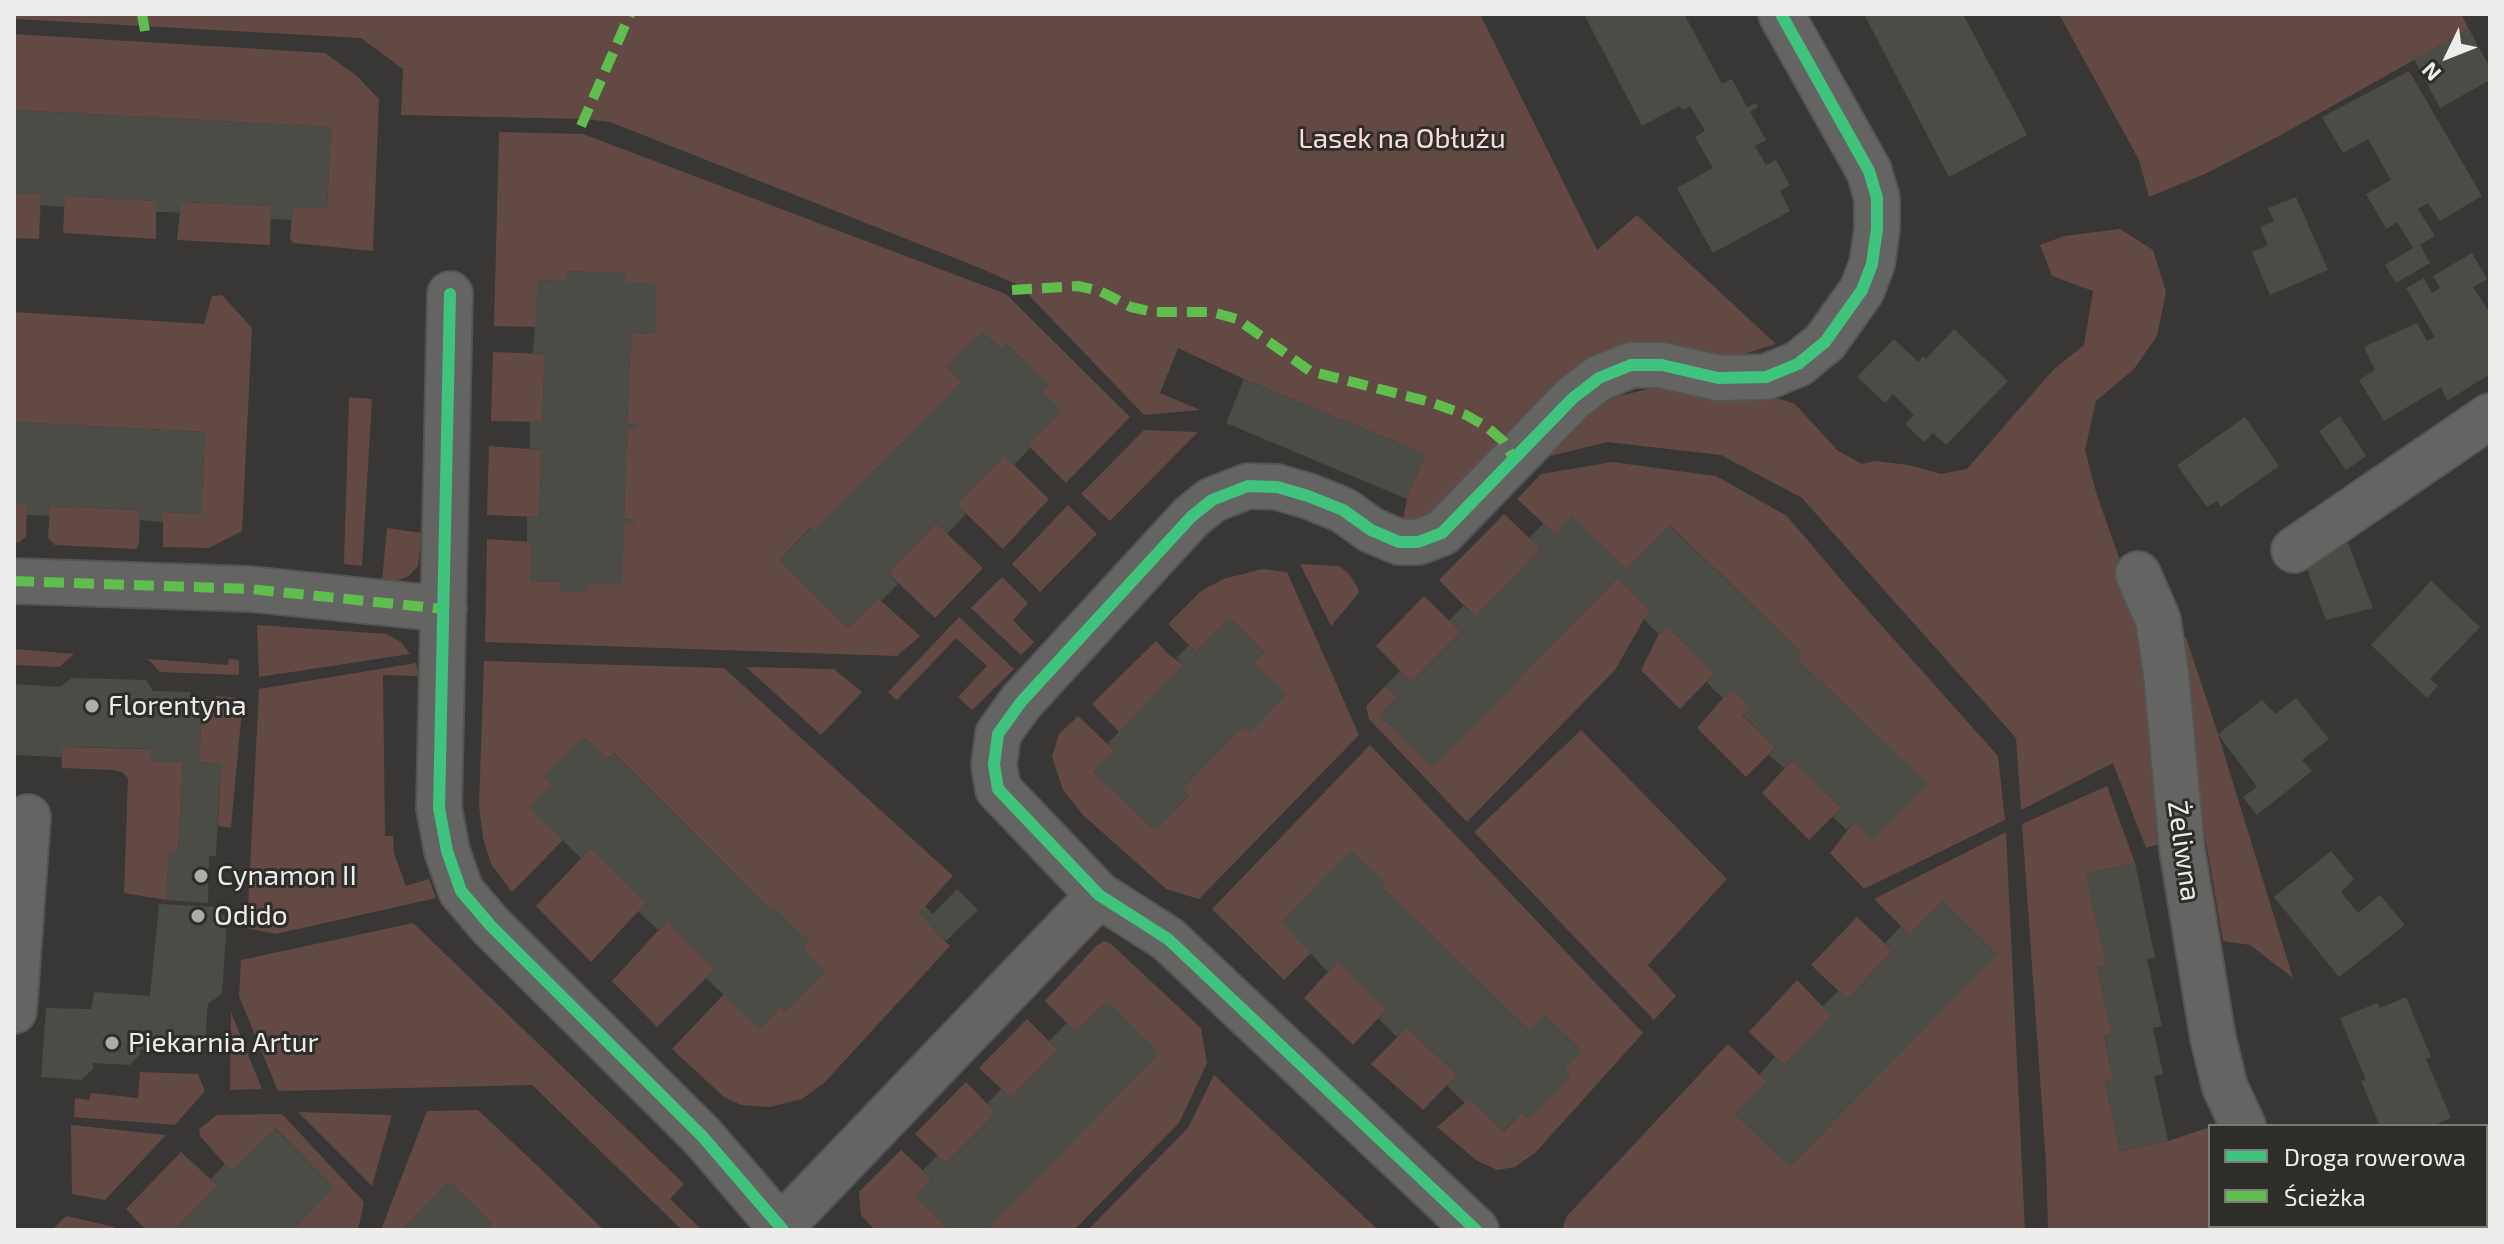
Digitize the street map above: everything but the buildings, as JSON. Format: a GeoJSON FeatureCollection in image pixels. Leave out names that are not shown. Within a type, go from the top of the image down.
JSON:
{"type":"FeatureCollection","features":[{"type":"Feature","properties":{"kind":"street"},"geometry":{"type":"LineString","coordinates":[[1476,1230],[1168,939],[1099,895],[998,789],[994,765],[998,734],[1021,702],[1191,517],[1212,500],[1248,486],[1277,487],[1343,510],[1371,530],[1399,542],[1418,542],[1442,533],[1573,398],[1599,378],[1631,365],[1662,365],[1718,378],[1766,377],[1798,364],[1833,331],[1862,290],[1872,264],[1877,198],[1869,171],[1781,14]]}},
{"type":"Feature","properties":{"kind":"street"},"geometry":{"type":"LineString","coordinates":[[450,294],[439,808],[447,851],[461,891],[491,926],[702,1136],[782,1229],[1099,895]]}},
{"type":"Feature","properties":{"kind":"street"},"geometry":{"type":"LineString","coordinates":[[2294,550],[2490,416]]}},
{"type":"Feature","properties":{"kind":"street","name":"Żeliwna"},"geometry":{"type":"LineString","coordinates":[[2138,574],[2158,620],[2166,673],[2182,849],[2213,1038],[2225,1087],[2242,1124]]}},
{"type":"Feature","properties":{"kind":"street"},"geometry":{"type":"LineString","coordinates":[[14,581],[250,589],[444,609]]}},
{"type":"Feature","properties":{"kind":"street"},"geometry":{"type":"LineString","coordinates":[[14,1011],[28,817]]}},
{"type":"Feature","properties":{"kind":"green space","name":"Lasek na Obłużu"},"geometry":{"type":"Polygon","coordinates":[[[14,14],[1480,14],[1597,250],[1637,215],[1776,344],[1731,358],[1673,345],[1579,366],[1558,380],[1515,429],[1428,515],[1415,521],[1403,519],[1407,499],[1425,454],[1244,379],[1178,348],[1160,393],[1200,410],[1144,415],[1020,286],[610,122],[401,115],[403,69],[361,38],[14,19],[14,14]]]}},
{"type":"Feature","properties":{"kind":"green space"},"geometry":{"type":"Polygon","coordinates":[[[2059,14],[2461,14],[2469,29],[2279,136],[2205,174],[2149,197],[2139,160],[2059,14]]]}},
{"type":"Feature","properties":{"kind":"green space"},"geometry":{"type":"Polygon","coordinates":[[[14,34],[325,53],[357,76],[379,99],[373,251],[293,243],[290,238],[293,207],[327,208],[331,127],[14,110],[14,34]]]}},
{"type":"Feature","properties":{"kind":"green space"},"geometry":{"type":"Polygon","coordinates":[[[499,132],[583,134],[1006,294],[1130,417],[1066,483],[1028,445],[1061,411],[1042,392],[1049,385],[1007,344],[1001,349],[982,332],[947,367],[962,382],[815,531],[811,527],[779,560],[848,628],[878,598],[920,636],[897,656],[485,642],[487,539],[532,542],[531,581],[561,582],[561,591],[588,591],[588,584],[624,524],[633,524],[633,520],[624,519],[627,428],[636,429],[637,425],[627,424],[631,333],[655,334],[625,282],[626,274],[566,271],[566,281],[539,280],[537,327],[494,326],[499,132]]]}},
{"type":"Feature","properties":{"kind":"green space"},"geometry":{"type":"Polygon","coordinates":[[[14,193],[41,194],[39,239],[14,238],[14,193]]]}},
{"type":"Feature","properties":{"kind":"green space"},"geometry":{"type":"Polygon","coordinates":[[[65,196],[156,201],[156,239],[63,233],[65,196]]]}},
{"type":"Feature","properties":{"kind":"green space"},"geometry":{"type":"Polygon","coordinates":[[[181,202],[271,206],[270,245],[177,240],[181,202]]]}},
{"type":"Feature","properties":{"kind":"green space"},"geometry":{"type":"Polygon","coordinates":[[[2120,229],[2153,250],[2166,292],[2157,336],[2134,369],[2096,401],[2085,450],[2096,492],[2148,640],[2165,842],[2146,848],[2113,763],[2021,810],[2016,738],[1802,498],[1721,455],[1607,442],[1538,459],[1579,418],[1615,397],[1648,389],[1677,389],[1780,399],[1795,404],[1838,451],[1862,464],[1874,461],[1909,465],[1941,474],[1967,469],[2053,370],[2084,345],[2093,291],[2052,276],[2040,245],[2064,236],[2120,229]]]}},
{"type":"Feature","properties":{"kind":"green space"},"geometry":{"type":"Polygon","coordinates":[[[222,295],[252,328],[242,531],[209,548],[163,547],[163,512],[201,514],[205,432],[14,422],[14,312],[204,324],[212,296],[222,295]]]}},
{"type":"Feature","properties":{"kind":"green space"},"geometry":{"type":"Polygon","coordinates":[[[493,352],[545,354],[542,422],[491,421],[493,352]]]}},
{"type":"Feature","properties":{"kind":"green space"},"geometry":{"type":"Polygon","coordinates":[[[349,397],[372,399],[362,566],[344,564],[349,397]]]}},
{"type":"Feature","properties":{"kind":"green space"},"geometry":{"type":"Polygon","coordinates":[[[1144,430],[1198,432],[1110,521],[1081,494],[1144,430]]]}},
{"type":"Feature","properties":{"kind":"green space"},"geometry":{"type":"Polygon","coordinates":[[[489,446],[542,450],[539,517],[487,515],[489,446]]]}},
{"type":"Feature","properties":{"kind":"green space"},"geometry":{"type":"Polygon","coordinates":[[[1004,455],[1049,499],[1003,549],[956,504],[1004,455]]]}},
{"type":"Feature","properties":{"kind":"green space"},"geometry":{"type":"Polygon","coordinates":[[[1612,462],[1716,476],[1787,516],[1998,756],[2005,820],[1864,889],[1830,853],[1854,822],[1872,840],[1797,658],[1800,652],[1670,525],[1626,569],[1572,517],[1555,534],[1517,499],[1541,474],[1612,462]]]}},
{"type":"Feature","properties":{"kind":"green space"},"geometry":{"type":"Polygon","coordinates":[[[14,503],[27,504],[26,537],[18,543],[14,542],[14,503]]]}},
{"type":"Feature","properties":{"kind":"green space"},"geometry":{"type":"Polygon","coordinates":[[[1068,505],[1097,534],[1040,592],[1012,564],[1068,505]]]}},
{"type":"Feature","properties":{"kind":"green space"},"geometry":{"type":"Polygon","coordinates":[[[50,506],[140,510],[139,543],[136,549],[55,545],[48,538],[50,506]]]}},
{"type":"Feature","properties":{"kind":"green space"},"geometry":{"type":"Polygon","coordinates":[[[1504,514],[1541,549],[1475,617],[1439,580],[1504,514]]]}},
{"type":"Feature","properties":{"kind":"green space"},"geometry":{"type":"Polygon","coordinates":[[[936,523],[983,568],[935,618],[888,573],[936,523]]]}},
{"type":"Feature","properties":{"kind":"green space"},"geometry":{"type":"Polygon","coordinates":[[[387,528],[422,533],[418,566],[409,576],[393,582],[382,581],[387,528]]]}},
{"type":"Feature","properties":{"kind":"green space"},"geometry":{"type":"Polygon","coordinates":[[[1300,564],[1339,566],[1358,588],[1359,593],[1331,626],[1300,564]]]}},
{"type":"Feature","properties":{"kind":"green space"},"geometry":{"type":"Polygon","coordinates":[[[1262,569],[1287,572],[1359,735],[1199,899],[1166,889],[1083,815],[1063,790],[1052,757],[1059,734],[1078,716],[1114,750],[1093,772],[1155,830],[1189,796],[1182,789],[1243,726],[1250,733],[1254,663],[1264,652],[1229,618],[1196,652],[1168,624],[1201,591],[1223,579],[1262,569]]]}},
{"type":"Feature","properties":{"kind":"green space"},"geometry":{"type":"Polygon","coordinates":[[[1002,577],[1028,603],[1013,620],[1034,642],[1021,655],[971,608],[1002,577]]]}},
{"type":"Feature","properties":{"kind":"green space"},"geometry":{"type":"Polygon","coordinates":[[[1617,578],[1651,611],[1615,670],[1467,822],[1369,719],[1366,706],[1385,686],[1397,697],[1380,715],[1433,767],[1617,578]]]}},
{"type":"Feature","properties":{"kind":"green space"},"geometry":{"type":"Polygon","coordinates":[[[1424,596],[1461,632],[1411,682],[1376,646],[1424,596]]]}},
{"type":"Feature","properties":{"kind":"green space"},"geometry":{"type":"Polygon","coordinates":[[[959,617],[1014,669],[972,710],[958,697],[987,666],[956,638],[897,700],[888,692],[959,617]]]}},
{"type":"Feature","properties":{"kind":"green space"},"geometry":{"type":"Polygon","coordinates":[[[257,625],[386,634],[401,642],[410,654],[259,677],[257,625]]]}},
{"type":"Feature","properties":{"kind":"green space"},"geometry":{"type":"Polygon","coordinates":[[[1667,626],[1715,673],[1680,709],[1641,670],[1659,634],[1667,626]]]}},
{"type":"Feature","properties":{"kind":"green space"},"geometry":{"type":"Polygon","coordinates":[[[2186,637],[2293,978],[2250,945],[2223,941],[2181,695],[2179,652],[2186,637]]]}},
{"type":"Feature","properties":{"kind":"green space"},"geometry":{"type":"Polygon","coordinates":[[[1156,641],[1184,665],[1119,732],[1092,704],[1156,641]]]}},
{"type":"Feature","properties":{"kind":"green space"},"geometry":{"type":"Polygon","coordinates":[[[14,649],[74,654],[59,667],[14,665],[14,649]]]}},
{"type":"Feature","properties":{"kind":"green space"},"geometry":{"type":"Polygon","coordinates":[[[148,659],[228,665],[229,659],[239,660],[239,675],[160,672],[148,659]]]}},
{"type":"Feature","properties":{"kind":"green space"},"geometry":{"type":"Polygon","coordinates":[[[484,661],[724,668],[953,876],[919,913],[950,946],[824,1083],[802,1099],[770,1107],[741,1105],[724,1097],[672,1049],[724,994],[759,1029],[780,1007],[786,1012],[825,971],[803,949],[809,942],[775,909],[773,912],[614,753],[607,759],[584,737],[544,777],[551,784],[563,840],[512,892],[491,864],[483,838],[479,805],[484,661]]]}},
{"type":"Feature","properties":{"kind":"green space"},"geometry":{"type":"Polygon","coordinates":[[[416,663],[419,676],[383,675],[385,836],[393,836],[394,853],[406,886],[429,879],[436,898],[276,934],[247,928],[259,689],[416,663]]]}},
{"type":"Feature","properties":{"kind":"green space"},"geometry":{"type":"Polygon","coordinates":[[[746,667],[834,669],[862,692],[821,735],[746,667]]]}},
{"type":"Feature","properties":{"kind":"green space"},"geometry":{"type":"Polygon","coordinates":[[[1731,689],[1750,706],[1742,715],[1776,747],[1746,777],[1697,728],[1731,689]]]}},
{"type":"Feature","properties":{"kind":"green space"},"geometry":{"type":"Polygon","coordinates":[[[216,696],[238,698],[242,709],[231,828],[218,826],[221,764],[199,762],[202,704],[215,706],[216,696]]]}},
{"type":"Feature","properties":{"kind":"green space"},"geometry":{"type":"Polygon","coordinates":[[[1581,730],[1727,879],[1648,965],[1676,996],[1654,1020],[1474,832],[1581,730]]]}},
{"type":"Feature","properties":{"kind":"green space"},"geometry":{"type":"Polygon","coordinates":[[[1370,745],[1643,1033],[1535,1153],[1515,1167],[1497,1170],[1476,1160],[1437,1127],[1469,1099],[1504,1131],[1521,1113],[1528,1119],[1570,1075],[1564,1069],[1582,1051],[1546,1016],[1530,1031],[1381,886],[1351,851],[1282,921],[1312,952],[1284,980],[1212,909],[1370,745]]]}},
{"type":"Feature","properties":{"kind":"green space"},"geometry":{"type":"Polygon","coordinates":[[[61,747],[150,749],[150,761],[183,762],[178,852],[169,853],[166,900],[124,893],[128,778],[114,770],[62,768],[61,747]]]}},
{"type":"Feature","properties":{"kind":"green space"},"geometry":{"type":"Polygon","coordinates":[[[1792,760],[1841,808],[1809,840],[1762,793],[1792,760]]]}},
{"type":"Feature","properties":{"kind":"green space"},"geometry":{"type":"Polygon","coordinates":[[[2107,786],[2135,863],[2086,874],[2106,965],[2097,967],[2112,1033],[2104,1036],[2113,1079],[2105,1082],[2120,1151],[2168,1141],[2207,1128],[2208,1228],[2253,1230],[2048,1230],[2022,824],[2107,786]]]}},
{"type":"Feature","properties":{"kind":"green space"},"geometry":{"type":"Polygon","coordinates":[[[2006,832],[2025,1230],[1562,1230],[1567,1216],[1728,1044],[1767,1082],[1735,1114],[1790,1167],[1909,934],[1874,899],[2006,832]]]}},
{"type":"Feature","properties":{"kind":"green space"},"geometry":{"type":"Polygon","coordinates":[[[591,848],[646,903],[591,962],[536,906],[591,848]]]}},
{"type":"Feature","properties":{"kind":"green space"},"geometry":{"type":"Polygon","coordinates":[[[1857,917],[1893,951],[1847,999],[1811,965],[1857,917]]]}},
{"type":"Feature","properties":{"kind":"green space"},"geometry":{"type":"Polygon","coordinates":[[[667,921],[715,969],[657,1027],[612,981],[667,921]]]}},
{"type":"Feature","properties":{"kind":"green space"},"geometry":{"type":"Polygon","coordinates":[[[413,923],[684,1184],[670,1199],[702,1230],[682,1230],[532,1085],[278,1091],[239,996],[241,960],[413,923]]]}},
{"type":"Feature","properties":{"kind":"green space"},"geometry":{"type":"Polygon","coordinates":[[[1104,941],[1111,944],[1201,1028],[1207,1063],[1179,1123],[1074,1230],[986,1230],[1159,1053],[1107,1001],[1076,1032],[1045,1001],[1104,941]]]}},
{"type":"Feature","properties":{"kind":"green space"},"geometry":{"type":"Polygon","coordinates":[[[1338,961],[1386,1010],[1353,1045],[1304,998],[1338,961]]]}},
{"type":"Feature","properties":{"kind":"green space"},"geometry":{"type":"Polygon","coordinates":[[[1797,980],[1832,1016],[1784,1065],[1749,1032],[1797,980]]]}},
{"type":"Feature","properties":{"kind":"green space"},"geometry":{"type":"Polygon","coordinates":[[[231,1012],[262,1089],[230,1090],[231,1012]]]}},
{"type":"Feature","properties":{"kind":"green space"},"geometry":{"type":"Polygon","coordinates":[[[1027,1019],[1058,1050],[1011,1098],[979,1068],[1027,1019]]]}},
{"type":"Feature","properties":{"kind":"green space"},"geometry":{"type":"Polygon","coordinates":[[[1407,1027],[1457,1075],[1423,1110],[1371,1064],[1407,1027]]]}},
{"type":"Feature","properties":{"kind":"green space"},"geometry":{"type":"Polygon","coordinates":[[[140,1072],[198,1074],[205,1091],[175,1125],[74,1117],[75,1098],[89,1100],[91,1093],[138,1098],[140,1072]]]}},
{"type":"Feature","properties":{"kind":"green space"},"geometry":{"type":"Polygon","coordinates":[[[1214,1075],[1378,1230],[1088,1230],[1188,1128],[1214,1075]]]}},
{"type":"Feature","properties":{"kind":"green space"},"geometry":{"type":"Polygon","coordinates":[[[966,1082],[996,1113],[946,1163],[915,1134],[966,1082]]]}},
{"type":"Feature","properties":{"kind":"green space"},"geometry":{"type":"Polygon","coordinates":[[[478,1110],[604,1230],[493,1230],[489,1226],[492,1223],[448,1182],[402,1230],[381,1230],[427,1111],[478,1110]]]}},
{"type":"Feature","properties":{"kind":"green space"},"geometry":{"type":"Polygon","coordinates":[[[298,1112],[392,1115],[372,1186],[298,1112]]]}},
{"type":"Feature","properties":{"kind":"green space"},"geometry":{"type":"Polygon","coordinates":[[[282,1114],[364,1202],[358,1230],[287,1230],[290,1227],[294,1229],[334,1187],[275,1128],[232,1172],[200,1136],[199,1129],[217,1115],[282,1114]]]}},
{"type":"Feature","properties":{"kind":"green space"},"geometry":{"type":"Polygon","coordinates":[[[71,1125],[166,1135],[105,1200],[72,1194],[71,1125]]]}},
{"type":"Feature","properties":{"kind":"green space"},"geometry":{"type":"Polygon","coordinates":[[[901,1150],[932,1179],[916,1196],[950,1230],[875,1230],[861,1215],[859,1192],[901,1150]]]}},
{"type":"Feature","properties":{"kind":"green space"},"geometry":{"type":"Polygon","coordinates":[[[181,1152],[218,1186],[175,1230],[146,1230],[126,1209],[181,1152]]]}},
{"type":"Feature","properties":{"kind":"green space"},"geometry":{"type":"Polygon","coordinates":[[[2488,1159],[2490,1230],[2277,1230],[2488,1228],[2488,1159]]]}},
{"type":"Feature","properties":{"kind":"green space"},"geometry":{"type":"Polygon","coordinates":[[[66,1216],[114,1227],[116,1230],[52,1230],[66,1216]]]}},
{"type":"Feature","properties":{"kind":"marked path"},"geometry":{"type":"LineString","coordinates":[[142,14],[145,31]]}},
{"type":"Feature","properties":{"kind":"marked path"},"geometry":{"type":"LineString","coordinates":[[581,126],[630,14]]}},
{"type":"Feature","properties":{"kind":"marked path"},"geometry":{"type":"LineString","coordinates":[[1012,290],[1078,286],[1100,291],[1131,307],[1153,312],[1212,312],[1237,319],[1310,371],[1430,402],[1466,415],[1503,441],[1514,459]]}},
{"type":"Feature","properties":{"kind":"marked path"},"geometry":{"type":"LineString","coordinates":[[14,581],[250,589],[444,609]]}},
{"type":"Feature","properties":{"kind":"cycle path"},"geometry":{"type":"LineString","coordinates":[[1476,1230],[1168,939],[1099,895],[998,789],[994,765],[998,734],[1021,702],[1191,517],[1212,500],[1248,486],[1277,487],[1343,510],[1371,530],[1399,542],[1418,542],[1442,533],[1573,398],[1599,378],[1631,365],[1662,365],[1718,378],[1766,377],[1798,364],[1825,342],[1862,290],[1872,264],[1877,198],[1869,171],[1781,14]]}},
{"type":"Feature","properties":{"kind":"cycle path"},"geometry":{"type":"LineString","coordinates":[[450,294],[439,808],[447,851],[461,891],[491,926],[702,1136],[783,1230]]}},
{"type":"Feature","properties":{"kind":"place","name":"Florentyna"},"geometry":{"type":"Point","coordinates":[92,706]}},
{"type":"Feature","properties":{"kind":"place","name":"Cynamon II"},"geometry":{"type":"Point","coordinates":[201,876]}},
{"type":"Feature","properties":{"kind":"place","name":"Odido"},"geometry":{"type":"Point","coordinates":[198,916]}},
{"type":"Feature","properties":{"kind":"place","name":"Piekarnia Artur"},"geometry":{"type":"Point","coordinates":[112,1043]}}]}
